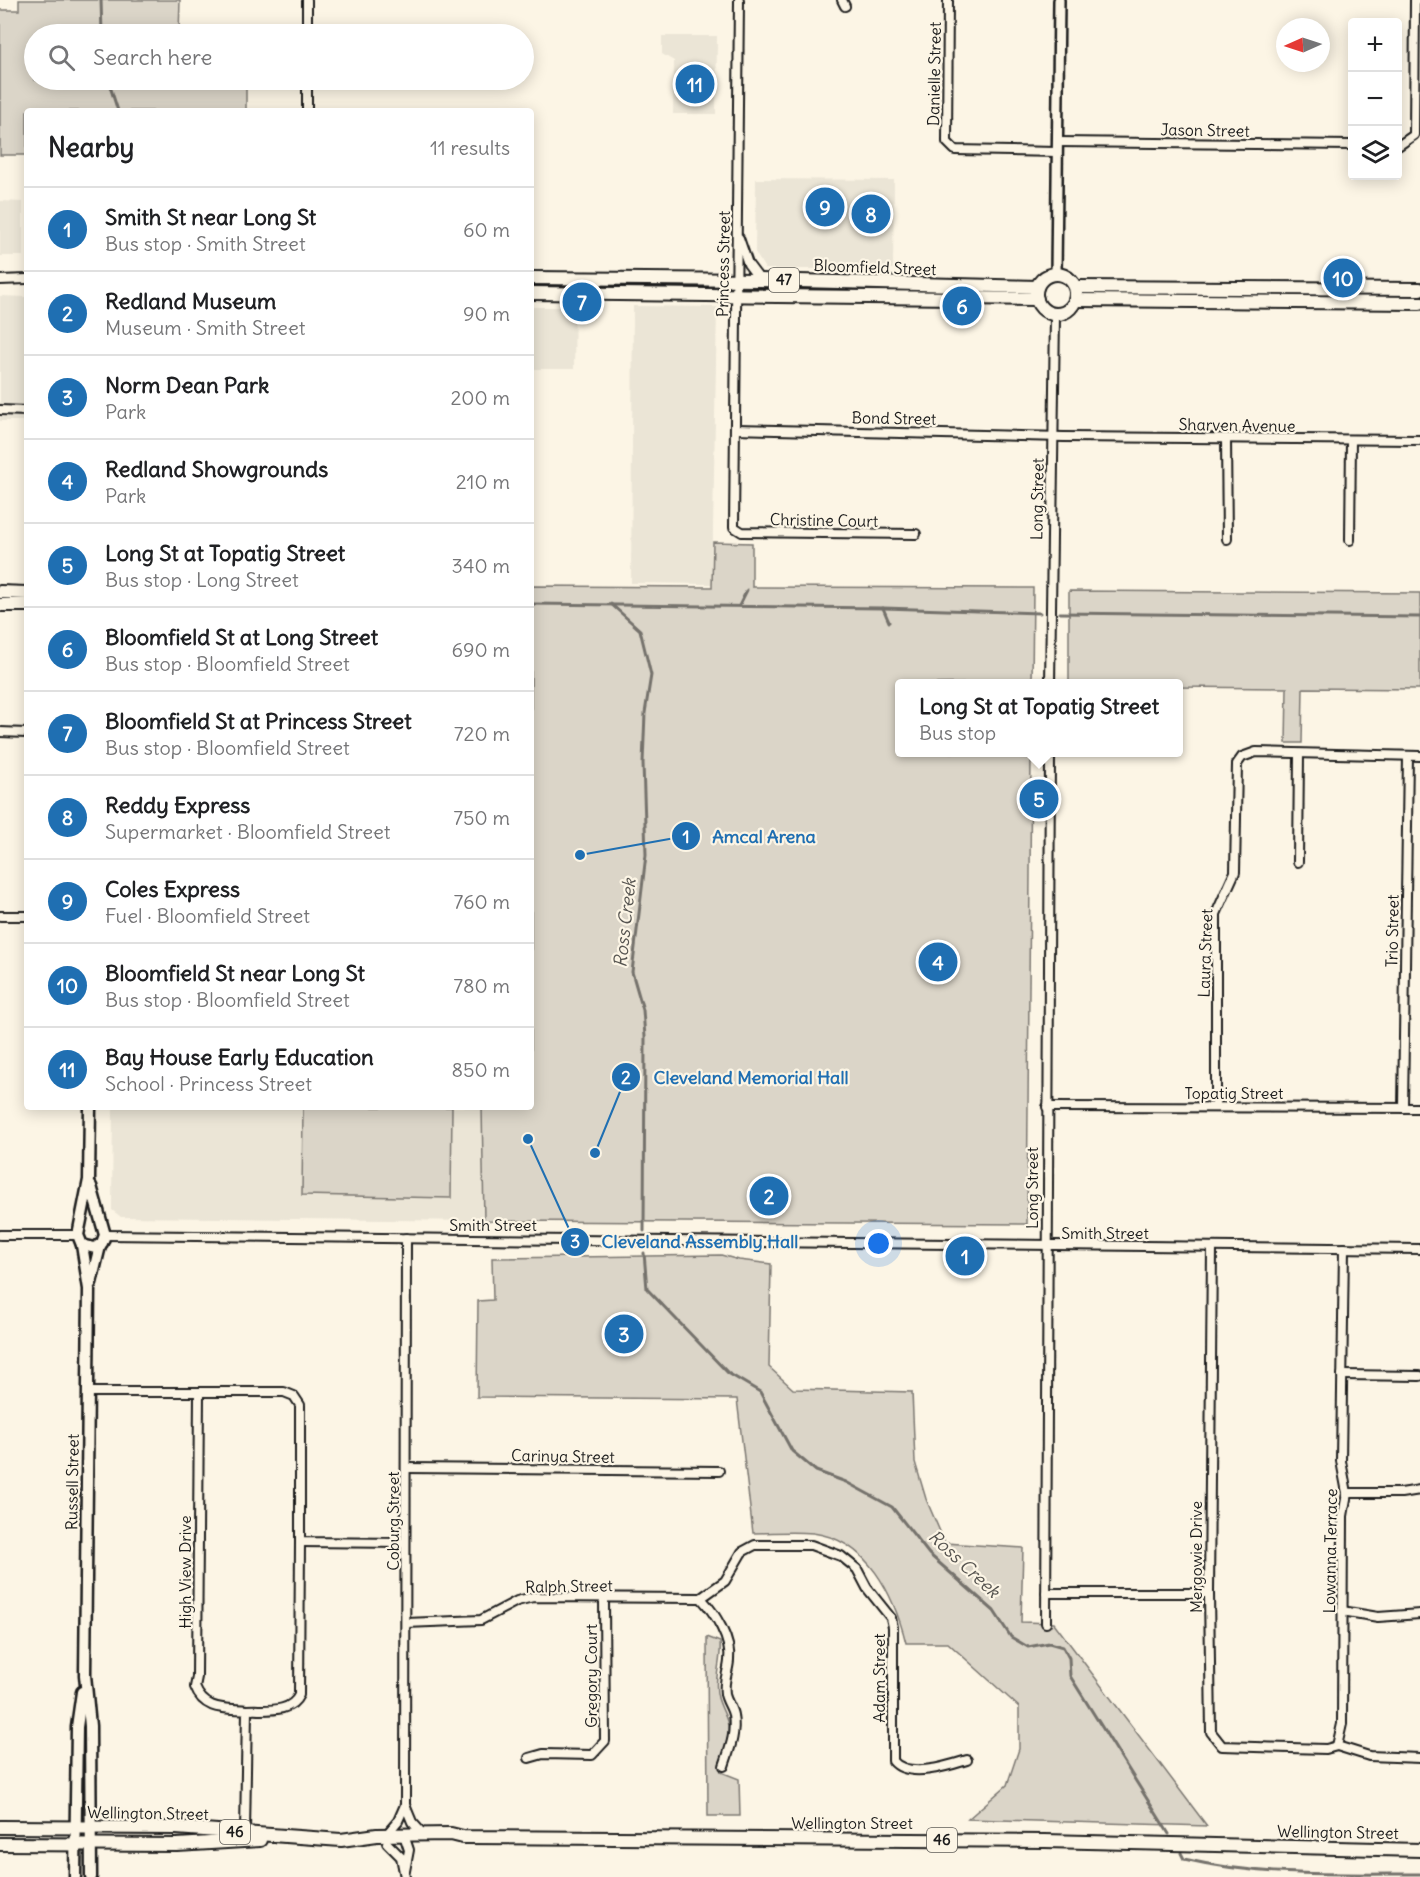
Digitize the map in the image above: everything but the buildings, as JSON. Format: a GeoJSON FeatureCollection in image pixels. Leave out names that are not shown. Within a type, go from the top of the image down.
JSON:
{"type":"FeatureCollection","features":[{"type":"Feature","properties":{"kind":"main road"},"geometry":{"type":"LineString","coordinates":[[1056,274],[1068,277],[1076,294],[1068,311],[1055,315],[1044,310],[1037,293],[1045,277],[1056,274]]}},
{"type":"Feature","properties":{"kind":"main road","name":"Bloomfield Street"},"geometry":{"type":"LineString","coordinates":[[534,278],[760,280],[1037,293]]}},
{"type":"Feature","properties":{"kind":"main road"},"geometry":{"type":"LineString","coordinates":[[1076,294],[1420,289]]}},
{"type":"Feature","properties":{"kind":"main road","name":"Bloomfield Street"},"geometry":{"type":"LineString","coordinates":[[534,293],[736,296],[1037,293]]}},
{"type":"Feature","properties":{"kind":"main road"},"geometry":{"type":"LineString","coordinates":[[1076,294],[1420,303]]}},
{"type":"Feature","properties":{"kind":"main road"},"geometry":{"type":"LineString","coordinates":[[0,592],[24,593]]}},
{"type":"Feature","properties":{"kind":"main road"},"geometry":{"type":"LineString","coordinates":[[0,605],[24,605]]}},
{"type":"Feature","properties":{"kind":"main road","name":"Russell Street"},"geometry":{"type":"LineString","coordinates":[[90,1110],[89,1180],[81,1235],[89,1290],[85,1675],[90,1726],[91,1877]]}},
{"type":"Feature","properties":{"kind":"main road","name":"Russell Street"},"geometry":{"type":"LineString","coordinates":[[89,1180],[103,1230],[89,1290]]}},
{"type":"Feature","properties":{"kind":"main road"},"geometry":{"type":"LineString","coordinates":[[99,1246],[91,1248],[81,1235],[89,1221],[103,1230]]}},
{"type":"Feature","properties":{"kind":"main road","name":"Russell Street"},"geometry":{"type":"LineString","coordinates":[[75,1877],[77,1727],[85,1675]]}},
{"type":"Feature","properties":{"kind":"main road","name":"Wellington Street"},"geometry":{"type":"LineString","coordinates":[[0,1827],[176,1828],[340,1840],[406,1839],[452,1842],[463,1837]]}},
{"type":"Feature","properties":{"kind":"main road","name":"Wellington Street"},"geometry":{"type":"LineString","coordinates":[[406,1839],[424,1834],[451,1834],[463,1837],[1045,1841],[1420,1850]]}},
{"type":"Feature","properties":{"kind":"main road","name":"Wellington Street"},"geometry":{"type":"LineString","coordinates":[[0,1844],[177,1845],[294,1838]]}},
{"type":"Feature","properties":{"kind":"street"},"geometry":{"type":"LineString","coordinates":[[307,0],[307,24]]}},
{"type":"Feature","properties":{"kind":"street","name":"Princess Street"},"geometry":{"type":"LineString","coordinates":[[734,527],[739,0]]}},
{"type":"Feature","properties":{"kind":"street","name":"Danielle Street"},"geometry":{"type":"LineString","coordinates":[[948,0],[946,142],[955,150],[1057,147]]}},
{"type":"Feature","properties":{"kind":"street"},"geometry":{"type":"LineString","coordinates":[[1056,274],[1059,0]]}},
{"type":"Feature","properties":{"kind":"street"},"geometry":{"type":"LineString","coordinates":[[1402,143],[1414,135],[1415,0]]}},
{"type":"Feature","properties":{"kind":"street"},"geometry":{"type":"LineString","coordinates":[[307,90],[307,108]]}},
{"type":"Feature","properties":{"kind":"street","name":"Jason Street"},"geometry":{"type":"LineString","coordinates":[[1057,147],[1348,145]]}},
{"type":"Feature","properties":{"kind":"street"},"geometry":{"type":"LineString","coordinates":[[737,231],[748,264],[760,280]]}},
{"type":"Feature","properties":{"kind":"street"},"geometry":{"type":"LineString","coordinates":[[0,280],[24,280]]}},
{"type":"Feature","properties":{"kind":"street","name":"Long Street"},"geometry":{"type":"LineString","coordinates":[[1050,679],[1055,315]]}},
{"type":"Feature","properties":{"kind":"street"},"geometry":{"type":"LineString","coordinates":[[0,410],[24,411]]}},
{"type":"Feature","properties":{"kind":"street","name":"Bond Street"},"geometry":{"type":"LineString","coordinates":[[735,429],[1053,435]]}},
{"type":"Feature","properties":{"kind":"street","name":"Sharven Avenue"},"geometry":{"type":"LineString","coordinates":[[1053,435],[1420,440]]}},
{"type":"Feature","properties":{"kind":"street"},"geometry":{"type":"LineString","coordinates":[[1226,439],[1227,539]]}},
{"type":"Feature","properties":{"kind":"street"},"geometry":{"type":"LineString","coordinates":[[1350,540],[1351,440]]}},
{"type":"Feature","properties":{"kind":"street","name":"Christine Court"},"geometry":{"type":"LineString","coordinates":[[734,527],[742,532],[916,534]]}},
{"type":"Feature","properties":{"kind":"street"},"geometry":{"type":"LineString","coordinates":[[0,732],[24,733]]}},
{"type":"Feature","properties":{"kind":"street","name":"Laura Street"},"geometry":{"type":"LineString","coordinates":[[1216,1106],[1216,914],[1234,872],[1236,764],[1249,753],[1420,756]]}},
{"type":"Feature","properties":{"kind":"street"},"geometry":{"type":"LineString","coordinates":[[1298,862],[1299,754]]}},
{"type":"Feature","properties":{"kind":"street","name":"Trio Street"},"geometry":{"type":"LineString","coordinates":[[1403,1108],[1408,756]]}},
{"type":"Feature","properties":{"kind":"street","name":"Long Street"},"geometry":{"type":"LineString","coordinates":[[1046,1623],[1050,757]]}},
{"type":"Feature","properties":{"kind":"street"},"geometry":{"type":"LineString","coordinates":[[0,916],[24,916]]}},
{"type":"Feature","properties":{"kind":"street","name":"Topatig Street"},"geometry":{"type":"LineString","coordinates":[[1047,1107],[1420,1108]]}},
{"type":"Feature","properties":{"kind":"street","name":"Smith Street"},"geometry":{"type":"LineString","coordinates":[[103,1230],[406,1238],[1420,1250]]}},
{"type":"Feature","properties":{"kind":"street"},"geometry":{"type":"LineString","coordinates":[[0,1234],[81,1235]]}},
{"type":"Feature","properties":{"kind":"street","name":"Coburg Street"},"geometry":{"type":"LineString","coordinates":[[406,1238],[405,1804],[412,1822],[424,1834]]}},
{"type":"Feature","properties":{"kind":"street","name":"Mergowie Drive"},"geometry":{"type":"LineString","coordinates":[[1212,1248],[1209,1593],[1211,1732],[1222,1746],[1326,1749],[1337,1746]]}},
{"type":"Feature","properties":{"kind":"street","name":"Lowanna Terrace"},"geometry":{"type":"LineString","coordinates":[[1337,1746],[1342,1724],[1343,1516],[1347,1493],[1341,1461],[1344,1248]]}},
{"type":"Feature","properties":{"kind":"street"},"geometry":{"type":"LineString","coordinates":[[1342,1375],[1420,1376]]}},
{"type":"Feature","properties":{"kind":"street","name":"High View Drive"},"geometry":{"type":"LineString","coordinates":[[88,1392],[285,1392],[294,1396],[300,1405],[299,1695],[296,1702],[287,1709],[247,1710],[212,1707],[203,1702],[195,1687],[197,1677],[199,1393]]}},
{"type":"Feature","properties":{"kind":"street","name":"Carinya Street"},"geometry":{"type":"LineString","coordinates":[[406,1468],[719,1471]]}},
{"type":"Feature","properties":{"kind":"street"},"geometry":{"type":"LineString","coordinates":[[1347,1493],[1401,1493],[1420,1490]]}},
{"type":"Feature","properties":{"kind":"street"},"geometry":{"type":"LineString","coordinates":[[300,1542],[405,1543]]}},
{"type":"Feature","properties":{"kind":"street","name":"Adam Street"},"geometry":{"type":"LineString","coordinates":[[701,1598],[725,1581],[742,1552],[754,1545],[811,1545],[841,1556],[857,1569],[867,1588],[891,1617],[893,1761],[904,1769],[939,1770],[967,1760]]}},
{"type":"Feature","properties":{"kind":"street"},"geometry":{"type":"LineString","coordinates":[[1046,1593],[1209,1593]]}},
{"type":"Feature","properties":{"kind":"street","name":"Ralph Street"},"geometry":{"type":"LineString","coordinates":[[406,1623],[481,1620],[517,1601],[533,1597],[701,1598]]}},
{"type":"Feature","properties":{"kind":"street"},"geometry":{"type":"LineString","coordinates":[[701,1598],[710,1608],[726,1640],[730,1661],[724,1679],[725,1695],[733,1714],[734,1737],[724,1766]]}},
{"type":"Feature","properties":{"kind":"street","name":"Gregory Court"},"geometry":{"type":"LineString","coordinates":[[529,1758],[543,1754],[592,1755],[605,1741],[604,1599]]}},
{"type":"Feature","properties":{"kind":"street"},"geometry":{"type":"LineString","coordinates":[[1342,1611],[1378,1617],[1420,1614]]}},
{"type":"Feature","properties":{"kind":"street"},"geometry":{"type":"LineString","coordinates":[[245,1833],[247,1710]]}},
{"type":"Feature","properties":{"kind":"street"},"geometry":{"type":"LineString","coordinates":[[1337,1746],[1369,1756],[1420,1758]]}},
{"type":"Feature","properties":{"kind":"street","name":"Coburg Street"},"geometry":{"type":"LineString","coordinates":[[387,1839],[405,1804]]}},
{"type":"Feature","properties":{"kind":"street"},"geometry":{"type":"LineString","coordinates":[[387,1839],[401,1857],[405,1874]]}},
{"type":"Feature","properties":{"kind":"street"},"geometry":{"type":"LineString","coordinates":[[405,1874],[409,1863],[406,1839]]}},
{"type":"Feature","properties":{"kind":"shaded area"},"geometry":{"type":"Polygon","coordinates":[[[19,0],[180,0],[179,24],[24,24],[24,90],[246,90],[246,108],[24,108],[24,155],[0,155],[0,10],[19,10],[19,0]]]}},
{"type":"Feature","properties":{"kind":"shaded area"},"geometry":{"type":"Polygon","coordinates":[[[662,36],[717,36],[716,114],[673,114],[674,61],[662,54],[662,36]]]}},
{"type":"Feature","properties":{"kind":"shaded area"},"geometry":{"type":"Polygon","coordinates":[[[756,179],[894,180],[893,269],[765,269],[755,252],[756,179]]]}},
{"type":"Feature","properties":{"kind":"shaded area"},"geometry":{"type":"Polygon","coordinates":[[[0,201],[23,202],[23,256],[0,256],[0,201]]]}},
{"type":"Feature","properties":{"kind":"shaded area"},"geometry":{"type":"Polygon","coordinates":[[[0,296],[24,297],[24,421],[0,421],[0,296]]]}},
{"type":"Feature","properties":{"kind":"shaded area"},"geometry":{"type":"Polygon","coordinates":[[[633,306],[717,307],[712,584],[631,583],[633,306]]]}},
{"type":"Feature","properties":{"kind":"shaded area"},"geometry":{"type":"Polygon","coordinates":[[[534,307],[575,307],[574,369],[534,369],[534,307]]]}},
{"type":"Feature","properties":{"kind":"shaded area"},"geometry":{"type":"Polygon","coordinates":[[[713,542],[752,543],[752,587],[1033,588],[1032,679],[895,679],[895,757],[1031,757],[1027,1224],[484,1221],[482,1110],[534,1110],[534,586],[712,587],[713,542]]]}},
{"type":"Feature","properties":{"kind":"shaded area"},"geometry":{"type":"Polygon","coordinates":[[[1069,591],[1420,593],[1420,689],[1303,688],[1302,743],[1286,743],[1287,688],[1183,687],[1183,679],[1069,679],[1069,591]]]}},
{"type":"Feature","properties":{"kind":"shaded area"},"geometry":{"type":"Polygon","coordinates":[[[113,1110],[482,1110],[484,1221],[121,1217],[112,1210],[113,1110]]]}},
{"type":"Feature","properties":{"kind":"shaded area"},"geometry":{"type":"Polygon","coordinates":[[[303,1110],[452,1110],[451,1198],[302,1195],[303,1110]]]}},
{"type":"Feature","properties":{"kind":"shaded area"},"geometry":{"type":"Polygon","coordinates":[[[721,1255],[771,1264],[769,1367],[793,1389],[912,1392],[915,1462],[926,1499],[945,1543],[1023,1548],[1021,1622],[1054,1623],[1207,1826],[968,1819],[1007,1785],[1019,1749],[1019,1707],[948,1643],[906,1643],[886,1589],[876,1573],[849,1546],[813,1533],[753,1533],[737,1399],[477,1397],[478,1301],[493,1300],[492,1258],[721,1255]]]}},
{"type":"Feature","properties":{"kind":"shaded area"},"geometry":{"type":"Polygon","coordinates":[[[707,1637],[720,1642],[717,1691],[728,1730],[721,1772],[739,1779],[740,1816],[708,1816],[707,1637]]]}},
{"type":"Feature","properties":{"kind":"waterway","name":"Ross Creek"},"geometry":{"type":"LineString","coordinates":[[101,0],[102,24]]}},
{"type":"Feature","properties":{"kind":"waterway","name":"Ross Creek"},"geometry":{"type":"LineString","coordinates":[[111,90],[117,108]]}},
{"type":"Feature","properties":{"kind":"waterway"},"geometry":{"type":"LineString","coordinates":[[739,606],[747,590]]}},
{"type":"Feature","properties":{"kind":"waterway"},"geometry":{"type":"LineString","coordinates":[[534,604],[883,608],[1040,613]]}},
{"type":"Feature","properties":{"kind":"waterway","name":"Ross Creek"},"geometry":{"type":"LineString","coordinates":[[611,604],[640,630],[651,675],[645,713],[643,763],[646,855],[632,972],[643,1010],[645,1037],[644,1231]]}},
{"type":"Feature","properties":{"kind":"waterway"},"geometry":{"type":"LineString","coordinates":[[883,608],[889,622]]}},
{"type":"Feature","properties":{"kind":"waterway"},"geometry":{"type":"LineString","coordinates":[[1060,613],[1420,617]]}},
{"type":"Feature","properties":{"kind":"waterway","name":"Ross Creek"},"geometry":{"type":"LineString","coordinates":[[644,1253],[647,1289],[728,1373],[760,1392],[792,1451],[816,1471],[846,1482],[892,1507],[929,1554],[994,1611],[1011,1637],[1028,1647],[1049,1643],[1063,1647],[1069,1658],[1070,1676],[1169,1834]]}},
{"type":"Feature","properties":{"kind":"waterway","name":"Ross Creek"},"geometry":{"type":"LineString","coordinates":[[1181,1853],[1184,1859],[1272,1872],[1420,1874]]}},
{"type":"Feature","properties":{"kind":"place","name":"Bay House Early Education"},"geometry":{"type":"Point","coordinates":[695,84]}},
{"type":"Feature","properties":{"kind":"place","name":"Coles Express"},"geometry":{"type":"Point","coordinates":[825,207]}},
{"type":"Feature","properties":{"kind":"place","name":"Reddy Express"},"geometry":{"type":"Point","coordinates":[871,214]}},
{"type":"Feature","properties":{"kind":"place","name":"Bloomfield St near Long St"},"geometry":{"type":"Point","coordinates":[1343,278]}},
{"type":"Feature","properties":{"kind":"place","name":"Bloomfield St at Princess Street"},"geometry":{"type":"Point","coordinates":[582,302]}},
{"type":"Feature","properties":{"kind":"place","name":"Bloomfield St at Long Street"},"geometry":{"type":"Point","coordinates":[962,306]}},
{"type":"Feature","properties":{"kind":"place","name":"Long St at Topatig Street"},"geometry":{"type":"Point","coordinates":[1039,799]}},
{"type":"Feature","properties":{"kind":"place","name":"Amcal Arena"},"geometry":{"type":"Point","coordinates":[580,855]}},
{"type":"Feature","properties":{"kind":"place","name":"Redland Showgrounds"},"geometry":{"type":"Point","coordinates":[938,962]}},
{"type":"Feature","properties":{"kind":"place","name":"Cleveland Assembly Hall"},"geometry":{"type":"Point","coordinates":[528,1139]}},
{"type":"Feature","properties":{"kind":"place","name":"Cleveland Memorial Hall"},"geometry":{"type":"Point","coordinates":[595,1153]}},
{"type":"Feature","properties":{"kind":"place","name":"Redland Museum"},"geometry":{"type":"Point","coordinates":[769,1196]}},
{"type":"Feature","properties":{"kind":"place","name":"Smith St near Long St"},"geometry":{"type":"Point","coordinates":[965,1256]}},
{"type":"Feature","properties":{"kind":"place","name":"Norm Dean Park"},"geometry":{"type":"Point","coordinates":[624,1334]}}]}
